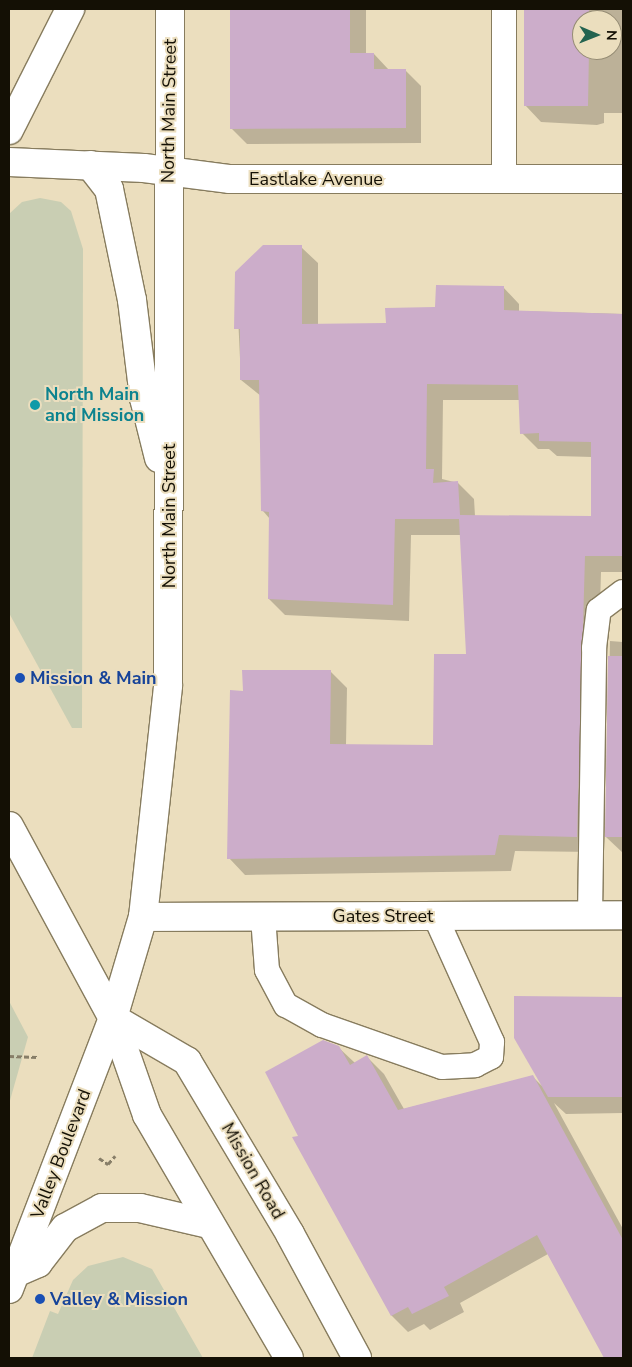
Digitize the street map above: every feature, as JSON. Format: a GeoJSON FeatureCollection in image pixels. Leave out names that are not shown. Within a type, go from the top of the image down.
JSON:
{"type":"FeatureCollection","features":[{"type":"Feature","properties":{"kind":"main road"},"geometry":{"type":"LineString","coordinates":[[9,130],[70,9]]}},
{"type":"Feature","properties":{"kind":"main road","name":"North Main Street"},"geometry":{"type":"LineString","coordinates":[[113,1018],[143,917],[168,685],[168,170],[170,9]]}},
{"type":"Feature","properties":{"kind":"main road","name":"Eastlake Avenue"},"geometry":{"type":"LineString","coordinates":[[9,162],[168,170],[230,179],[623,179]]}},
{"type":"Feature","properties":{"kind":"main road"},"geometry":{"type":"LineString","coordinates":[[90,165],[109,189],[132,300],[144,398],[169,501]]}},
{"type":"Feature","properties":{"kind":"main road"},"geometry":{"type":"LineString","coordinates":[[9,826],[113,1018],[146,1115],[289,1358]]}},
{"type":"Feature","properties":{"kind":"main road","name":"Gates Street"},"geometry":{"type":"LineString","coordinates":[[143,917],[623,915]]}},
{"type":"Feature","properties":{"kind":"main road","name":"Valley Boulevard"},"geometry":{"type":"LineString","coordinates":[[12,1281],[113,1018]]}},
{"type":"Feature","properties":{"kind":"main road","name":"Mission Road"},"geometry":{"type":"LineString","coordinates":[[113,1018],[187,1061],[290,1234],[357,1358]]}},
{"type":"Feature","properties":{"kind":"main road"},"geometry":{"type":"LineString","coordinates":[[12,1281],[38,1264],[65,1228],[102,1208],[140,1208],[209,1224]]}},
{"type":"Feature","properties":{"kind":"lane"},"geometry":{"type":"LineString","coordinates":[[504,9],[504,179]]}},
{"type":"Feature","properties":{"kind":"lane"},"geometry":{"type":"LineString","coordinates":[[590,915],[594,648],[599,610],[623,592]]}},
{"type":"Feature","properties":{"kind":"lane"},"geometry":{"type":"LineString","coordinates":[[263,917],[267,970],[286,1006],[322,1025],[442,1067],[475,1066],[491,1057],[492,1042],[434,916]]}},
{"type":"Feature","properties":{"kind":"path"},"geometry":{"type":"LineString","coordinates":[[9,1056],[37,1057]]}},
{"type":"Feature","properties":{"kind":"path"},"geometry":{"type":"LineString","coordinates":[[109,1173],[108,1164],[115,1156]]}},
{"type":"Feature","properties":{"kind":"path"},"geometry":{"type":"LineString","coordinates":[[99,1158],[108,1164]]}},
{"type":"Feature","properties":{"kind":"green space"},"geometry":{"type":"Polygon","coordinates":[[[40,198],[61,202],[71,211],[83,249],[82,728],[72,728],[9,613],[9,214],[22,202],[40,198]]]}},
{"type":"Feature","properties":{"kind":"green space"},"geometry":{"type":"Polygon","coordinates":[[[9,1001],[28,1037],[9,1104],[9,1001]]]}},
{"type":"Feature","properties":{"kind":"green space"},"geometry":{"type":"Polygon","coordinates":[[[123,1257],[152,1269],[203,1358],[32,1358],[50,1311],[58,1314],[73,1280],[88,1266],[123,1257]]]}},
{"type":"Feature","properties":{"kind":"building"},"geometry":{"type":"Polygon","coordinates":[[[230,9],[350,9],[350,53],[374,53],[374,69],[406,69],[406,128],[230,129],[230,9]]]}},
{"type":"Feature","properties":{"kind":"building"},"geometry":{"type":"Polygon","coordinates":[[[524,9],[589,9],[572,10],[572,60],[589,60],[588,106],[524,106],[524,9]]]}},
{"type":"Feature","properties":{"kind":"building"},"geometry":{"type":"Polygon","coordinates":[[[263,245],[302,245],[302,324],[386,323],[385,308],[435,307],[436,285],[504,286],[504,310],[623,314],[623,556],[585,556],[577,837],[499,835],[495,855],[227,859],[230,690],[243,691],[242,670],[331,670],[330,744],[433,745],[434,654],[466,654],[459,519],[395,519],[393,605],[268,599],[269,512],[261,511],[259,380],[240,380],[240,329],[234,329],[235,272],[263,245]],[[427,384],[426,469],[434,469],[433,483],[458,481],[460,515],[591,516],[591,442],[539,441],[539,433],[520,434],[518,385],[427,384]]]}},
{"type":"Feature","properties":{"kind":"building"},"geometry":{"type":"Polygon","coordinates":[[[608,656],[623,656],[623,837],[605,837],[608,656]]]}},
{"type":"Feature","properties":{"kind":"building"},"geometry":{"type":"Polygon","coordinates":[[[514,996],[623,997],[623,1097],[548,1097],[514,1038],[514,996]]]}},
{"type":"Feature","properties":{"kind":"building"},"geometry":{"type":"Polygon","coordinates":[[[323,1040],[339,1046],[350,1065],[367,1055],[398,1110],[533,1075],[623,1240],[623,1358],[604,1358],[537,1235],[444,1287],[449,1296],[412,1314],[408,1307],[391,1316],[292,1137],[298,1136],[265,1072],[323,1040]]]}},
{"type":"Feature","properties":{"kind":"place","name":"North Main and Mission"},"geometry":{"type":"Point","coordinates":[35,405]}},
{"type":"Feature","properties":{"kind":"place","name":"Mission & Main"},"geometry":{"type":"Point","coordinates":[20,678]}},
{"type":"Feature","properties":{"kind":"place","name":"Valley & Mission"},"geometry":{"type":"Point","coordinates":[40,1299]}}]}
